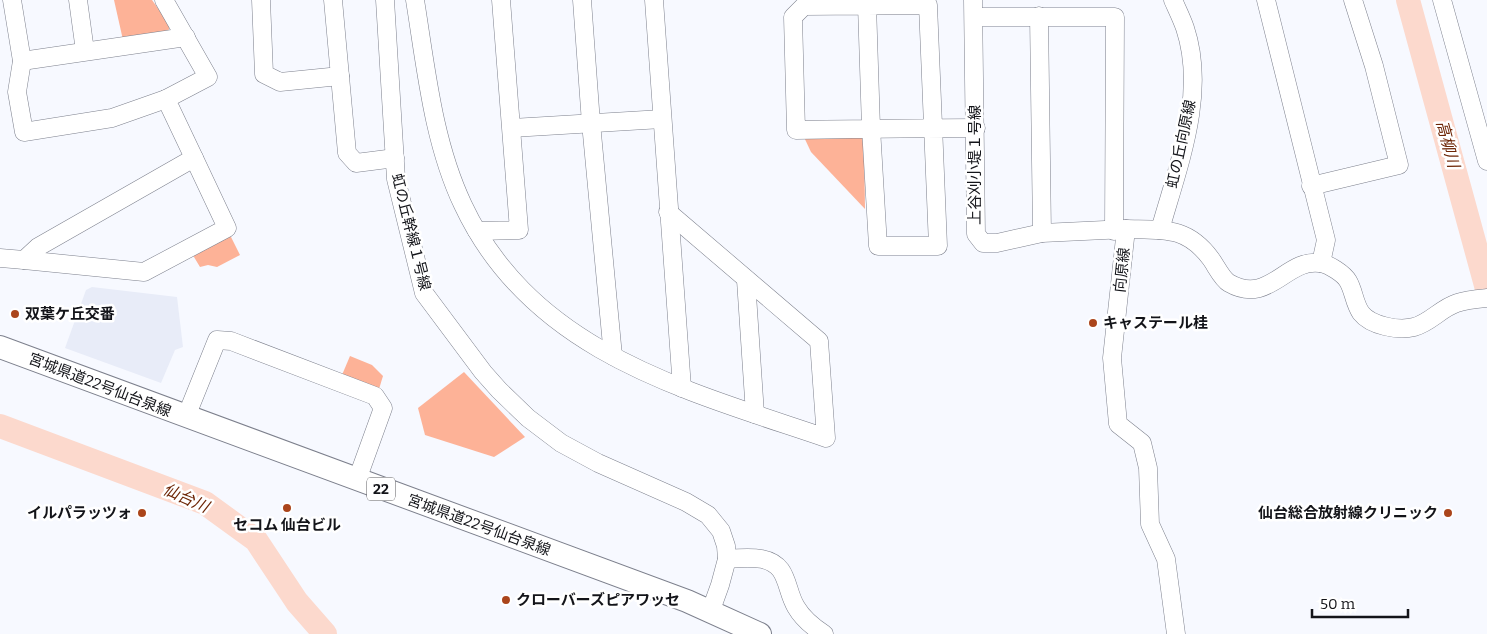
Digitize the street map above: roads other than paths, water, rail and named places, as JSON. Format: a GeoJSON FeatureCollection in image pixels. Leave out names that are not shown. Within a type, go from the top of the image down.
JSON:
{"type":"FeatureCollection","features":[{"type":"Feature","properties":{"kind":"main road","name":"宮城県道22号仙台泉線"},"geometry":{"type":"LineString","coordinates":[[0,347],[711,610],[760,634]]}},
{"type":"Feature","properties":{"kind":"street"},"geometry":{"type":"LineString","coordinates":[[12,0],[22,61],[17,92],[24,132],[112,118],[166,99],[208,77],[164,0]]}},
{"type":"Feature","properties":{"kind":"street"},"geometry":{"type":"LineString","coordinates":[[78,0],[85,51]]}},
{"type":"Feature","properties":{"kind":"street"},"geometry":{"type":"LineString","coordinates":[[261,0],[264,74],[280,82],[340,76]]}},
{"type":"Feature","properties":{"kind":"street"},"geometry":{"type":"LineString","coordinates":[[333,0],[346,153],[356,162],[395,158]]}},
{"type":"Feature","properties":{"kind":"street","name":"虹の丘幹線１号線"},"geometry":{"type":"LineString","coordinates":[[385,0],[396,179],[424,293],[483,372],[528,418],[561,444],[598,463],[686,502],[708,515],[721,531],[726,546],[726,558],[720,585],[711,610]]}},
{"type":"Feature","properties":{"kind":"street"},"geometry":{"type":"LineString","coordinates":[[415,0],[439,137],[462,205],[477,231],[518,286],[565,329],[613,356],[682,388],[826,438],[819,341],[668,212]]}},
{"type":"Feature","properties":{"kind":"street"},"geometry":{"type":"LineString","coordinates":[[477,231],[519,230],[501,0]]}},
{"type":"Feature","properties":{"kind":"street"},"geometry":{"type":"LineString","coordinates":[[582,0],[591,123],[613,356]]}},
{"type":"Feature","properties":{"kind":"street"},"geometry":{"type":"LineString","coordinates":[[654,0],[682,388]]}},
{"type":"Feature","properties":{"kind":"street","name":"虹の丘向原線"},"geometry":{"type":"LineString","coordinates":[[1160,230],[1192,107],[1191,59],[1185,28],[1173,0]]}},
{"type":"Feature","properties":{"kind":"street"},"geometry":{"type":"LineString","coordinates":[[1266,0],[1326,240],[1321,263],[1328,265],[1348,280],[1353,298],[1362,314],[1376,324],[1392,327],[1414,327],[1457,303],[1487,298]]}},
{"type":"Feature","properties":{"kind":"street"},"geometry":{"type":"LineString","coordinates":[[1312,186],[1399,165],[1374,66],[1353,0]]}},
{"type":"Feature","properties":{"kind":"street"},"geometry":{"type":"LineString","coordinates":[[1442,0],[1487,162]]}},
{"type":"Feature","properties":{"kind":"street"},"geometry":{"type":"LineString","coordinates":[[867,5],[871,128],[878,246],[938,246],[933,128],[928,5],[867,5],[804,6],[793,18],[796,130],[871,128],[933,128],[976,128]]}},
{"type":"Feature","properties":{"kind":"street"},"geometry":{"type":"LineString","coordinates":[[974,8],[1039,16],[1115,16],[1120,230]]}},
{"type":"Feature","properties":{"kind":"street","name":"上谷刈小堤１号線"},"geometry":{"type":"LineString","coordinates":[[974,8],[976,234],[984,243],[997,243],[1042,233],[1120,230]]}},
{"type":"Feature","properties":{"kind":"street"},"geometry":{"type":"LineString","coordinates":[[1039,16],[1042,233]]}},
{"type":"Feature","properties":{"kind":"street"},"geometry":{"type":"LineString","coordinates":[[22,61],[186,37]]}},
{"type":"Feature","properties":{"kind":"street"},"geometry":{"type":"LineString","coordinates":[[0,258],[144,272],[227,228],[166,99]]}},
{"type":"Feature","properties":{"kind":"street"},"geometry":{"type":"LineString","coordinates":[[512,128],[662,119]]}},
{"type":"Feature","properties":{"kind":"street"},"geometry":{"type":"LineString","coordinates":[[24,260],[38,247],[194,158]]}},
{"type":"Feature","properties":{"kind":"street","name":"向原線"},"geometry":{"type":"LineString","coordinates":[[1176,634],[1166,559],[1150,524],[1148,468],[1142,442],[1118,424],[1112,358],[1120,230],[1160,230],[1186,234],[1202,246],[1227,282],[1241,288],[1253,289],[1272,284],[1287,272],[1309,262],[1321,263]]}},
{"type":"Feature","properties":{"kind":"street"},"geometry":{"type":"LineString","coordinates":[[746,280],[755,414]]}},
{"type":"Feature","properties":{"kind":"street"},"geometry":{"type":"LineString","coordinates":[[186,417],[217,340],[231,341],[375,396],[383,408],[358,480]]}},
{"type":"Feature","properties":{"kind":"street"},"geometry":{"type":"LineString","coordinates":[[726,558],[762,559],[775,564],[787,580],[795,606],[812,627],[824,634]]}},
{"type":"Feature","properties":{"kind":"waterway","name":"高柳川"},"geometry":{"type":"LineString","coordinates":[[1408,0],[1487,289]]}},
{"type":"Feature","properties":{"kind":"waterway","name":"仙台川"},"geometry":{"type":"LineString","coordinates":[[0,426],[205,503],[256,540],[297,602],[325,634]]}},
{"type":"Feature","properties":{"kind":"place","name":"双葉ケ丘交番"},"geometry":{"type":"Point","coordinates":[15,314]}},
{"type":"Feature","properties":{"kind":"place","name":"キャステール桂"},"geometry":{"type":"Point","coordinates":[1093,323]}},
{"type":"Feature","properties":{"kind":"place","name":"セコム 仙台ビル"},"geometry":{"type":"Point","coordinates":[287,508]}},
{"type":"Feature","properties":{"kind":"place","name":"イルパラッツォ"},"geometry":{"type":"Point","coordinates":[142,513]}},
{"type":"Feature","properties":{"kind":"place","name":"仙台総合放射線クリニック"},"geometry":{"type":"Point","coordinates":[1448,513]}},
{"type":"Feature","properties":{"kind":"place","name":"クローバーズピアワッセ"},"geometry":{"type":"Point","coordinates":[506,600]}}]}
